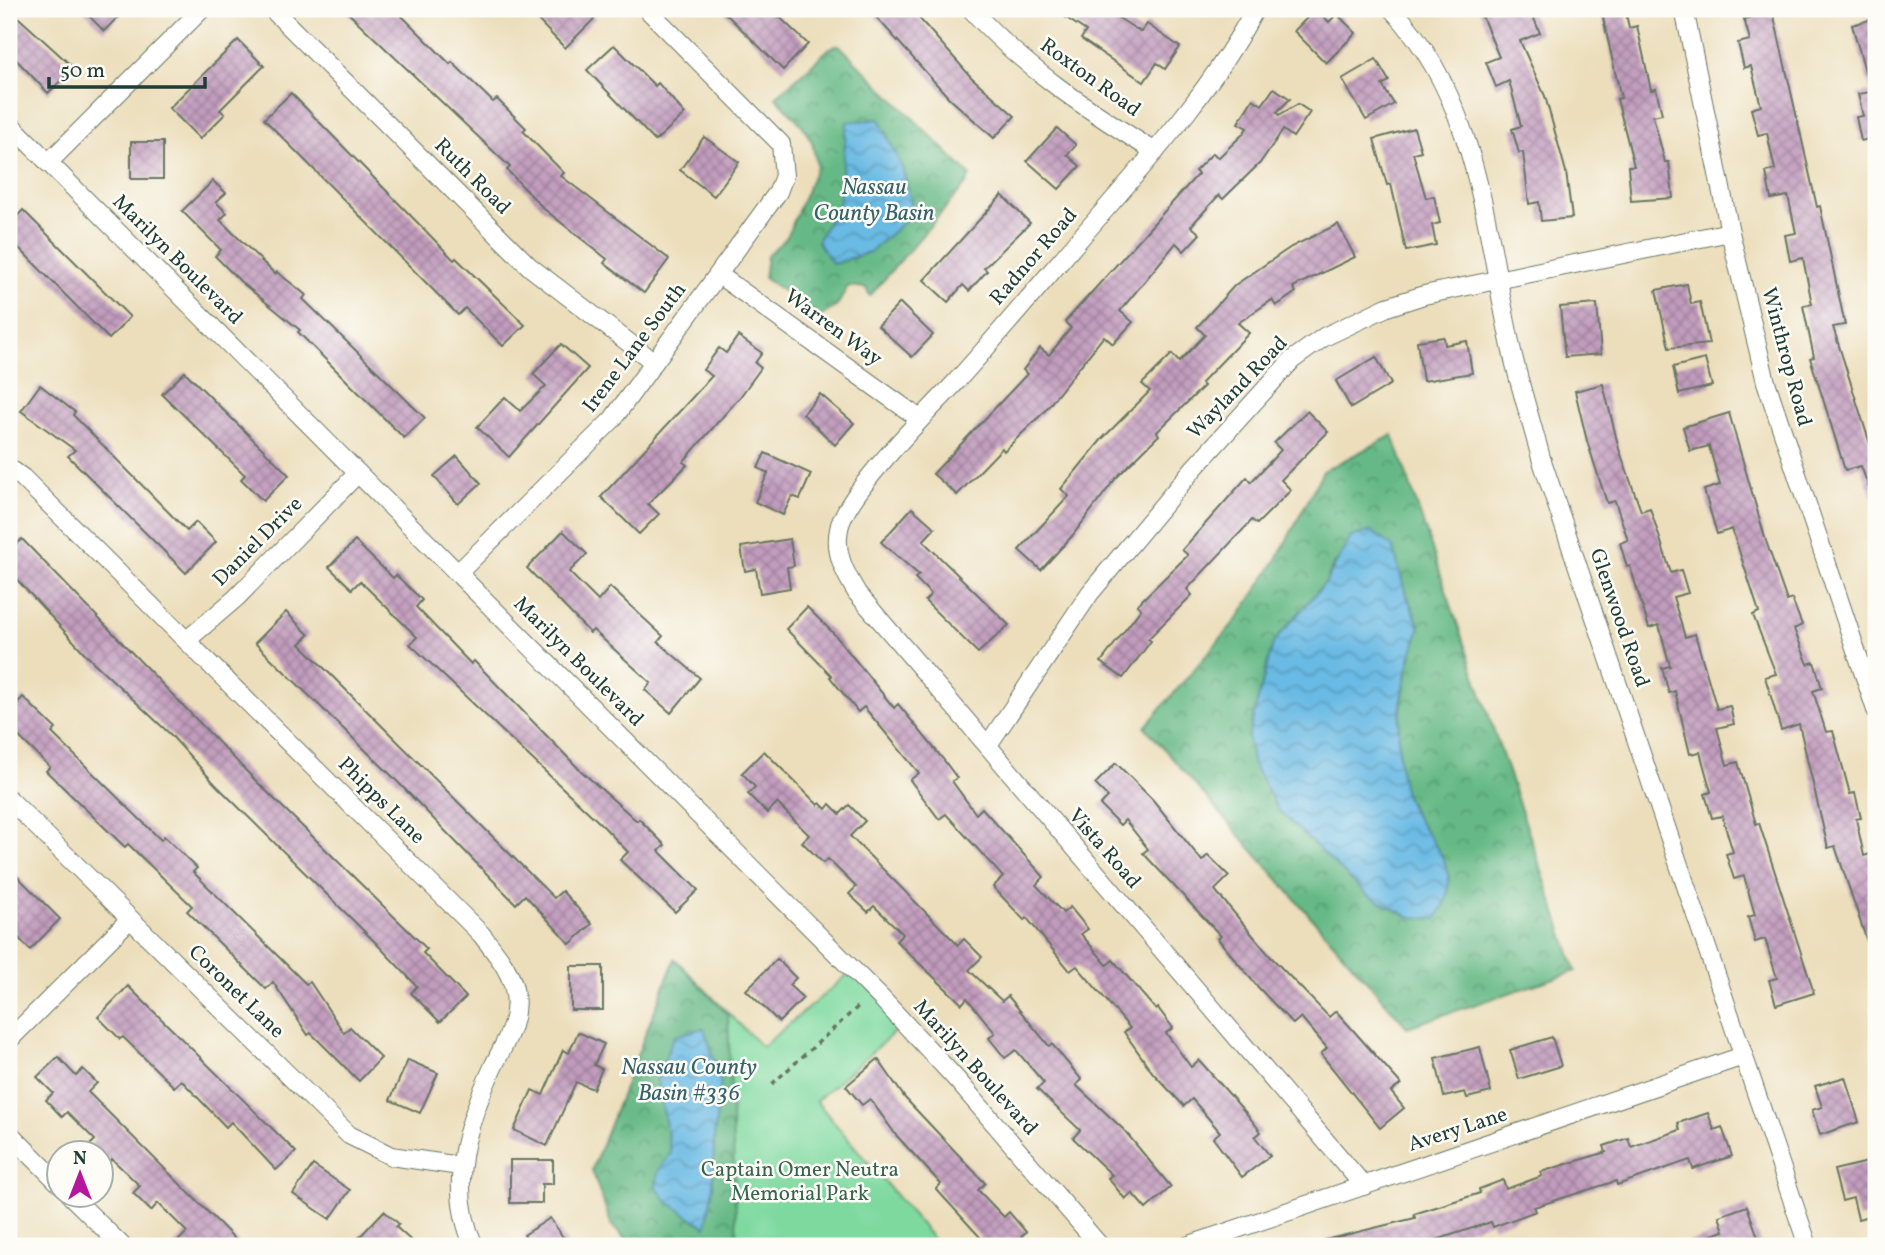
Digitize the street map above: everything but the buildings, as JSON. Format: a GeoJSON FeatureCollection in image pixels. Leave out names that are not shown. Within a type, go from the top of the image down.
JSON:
{"type":"FeatureCollection","features":[{"type":"Feature","properties":{"kind":"street"},"geometry":{"type":"LineString","coordinates":[[48,163],[202,9]]}},
{"type":"Feature","properties":{"kind":"street","name":"Ruth Road"},"geometry":{"type":"LineString","coordinates":[[272,9],[530,267],[654,362]]}},
{"type":"Feature","properties":{"kind":"street","name":"Irene Lane South"},"geometry":{"type":"LineString","coordinates":[[458,573],[612,420],[778,192],[784,176],[785,160],[781,144],[647,9]]}},
{"type":"Feature","properties":{"kind":"street","name":"Roxton Road"},"geometry":{"type":"LineString","coordinates":[[971,9],[988,28],[1055,87],[1155,152]]}},
{"type":"Feature","properties":{"kind":"street","name":"Radnor Road"},"geometry":{"type":"LineString","coordinates":[[839,528],[848,506],[920,419],[1155,152],[1229,56],[1255,9]]}},
{"type":"Feature","properties":{"kind":"street","name":"Glenwood Road"},"geometry":{"type":"LineString","coordinates":[[1392,9],[1424,51],[1463,126],[1513,356],[1541,458],[1808,1246]]}},
{"type":"Feature","properties":{"kind":"street","name":"Winthrop Road"},"geometry":{"type":"LineString","coordinates":[[1684,9],[1730,232],[1766,382],[1876,710]]}},
{"type":"Feature","properties":{"kind":"street","name":"Marilyn Boulevard"},"geometry":{"type":"LineString","coordinates":[[9,123],[875,991],[957,1080],[1100,1246]]}},
{"type":"Feature","properties":{"kind":"street","name":"Wayland Road"},"geometry":{"type":"LineString","coordinates":[[988,745],[1090,593],[1194,468],[1292,360],[1324,337],[1387,307],[1730,232]]}},
{"type":"Feature","properties":{"kind":"street","name":"Warren Way"},"geometry":{"type":"LineString","coordinates":[[719,275],[920,419]]}},
{"type":"Feature","properties":{"kind":"street","name":"Phipps Lane"},"geometry":{"type":"LineString","coordinates":[[9,468],[23,478],[481,934],[505,965],[515,992],[513,1026],[470,1117],[460,1166],[466,1229],[474,1246]]}},
{"type":"Feature","properties":{"kind":"street","name":"Daniel Drive"},"geometry":{"type":"LineString","coordinates":[[187,640],[236,598],[358,473]]}},
{"type":"Feature","properties":{"kind":"street","name":"Vista Road"},"geometry":{"type":"LineString","coordinates":[[839,528],[838,555],[843,570],[857,593],[1364,1186]]}},
{"type":"Feature","properties":{"kind":"street","name":"Coronet Lane"},"geometry":{"type":"LineString","coordinates":[[9,799],[349,1135],[391,1156],[460,1166]]}},
{"type":"Feature","properties":{"kind":"street"},"geometry":{"type":"LineString","coordinates":[[9,1040],[129,920]]}},
{"type":"Feature","properties":{"kind":"street","name":"Avery Lane"},"geometry":{"type":"LineString","coordinates":[[1187,1246],[1743,1056]]}},
{"type":"Feature","properties":{"kind":"street"},"geometry":{"type":"LineString","coordinates":[[9,1133],[46,1170]]}},
{"type":"Feature","properties":{"kind":"street"},"geometry":{"type":"LineString","coordinates":[[86,1210],[122,1246]]}},
{"type":"Feature","properties":{"kind":"path"},"geometry":{"type":"LineString","coordinates":[[772,1084],[875,991]]}},
{"type":"Feature","properties":{"kind":"green space"},"geometry":{"type":"Polygon","coordinates":[[[839,45],[970,175],[966,184],[870,296],[866,288],[848,286],[837,306],[821,316],[764,278],[767,256],[787,237],[817,166],[812,142],[802,125],[776,97],[830,48],[839,45]]]}},
{"type":"Feature","properties":{"kind":"green space"},"geometry":{"type":"Polygon","coordinates":[[[1393,435],[1576,971],[1407,1027],[1145,727],[1238,618],[1277,559],[1323,471],[1393,435]],[[1334,563],[1326,582],[1273,643],[1278,810],[1304,833],[1416,817],[1403,787],[1398,750],[1401,707],[1409,664],[1420,627],[1405,591],[1334,563]]]}},
{"type":"Feature","properties":{"kind":"green space","name":"Captain Omer Neutra Memorial Park"},"geometry":{"type":"Polygon","coordinates":[[[675,959],[762,1047],[853,970],[905,1023],[816,1101],[939,1246],[632,1246],[612,1226],[592,1170],[675,959]]]}},
{"type":"Feature","properties":{"kind":"green space"},"geometry":{"type":"Polygon","coordinates":[[[675,959],[728,1015],[737,1246],[635,1246],[612,1226],[592,1170],[675,959]]]}},
{"type":"Feature","properties":{"kind":"water","name":"Nassau County Basin"},"geometry":{"type":"Polygon","coordinates":[[[879,119],[902,167],[912,205],[909,217],[870,252],[833,264],[817,241],[839,204],[847,122],[879,119]]]}},
{"type":"Feature","properties":{"kind":"water"},"geometry":{"type":"Polygon","coordinates":[[[1371,531],[1393,547],[1405,591],[1420,627],[1401,705],[1400,766],[1409,804],[1446,865],[1449,881],[1446,899],[1436,919],[1410,917],[1367,895],[1278,810],[1252,762],[1248,737],[1273,643],[1326,582],[1351,537],[1371,531]]]}},
{"type":"Feature","properties":{"kind":"water","name":"Nassau County Basin #336"},"geometry":{"type":"Polygon","coordinates":[[[704,1028],[721,1081],[714,1138],[713,1188],[706,1227],[668,1202],[656,1187],[658,1172],[671,1153],[657,1078],[674,1036],[704,1028]]]}}]}
